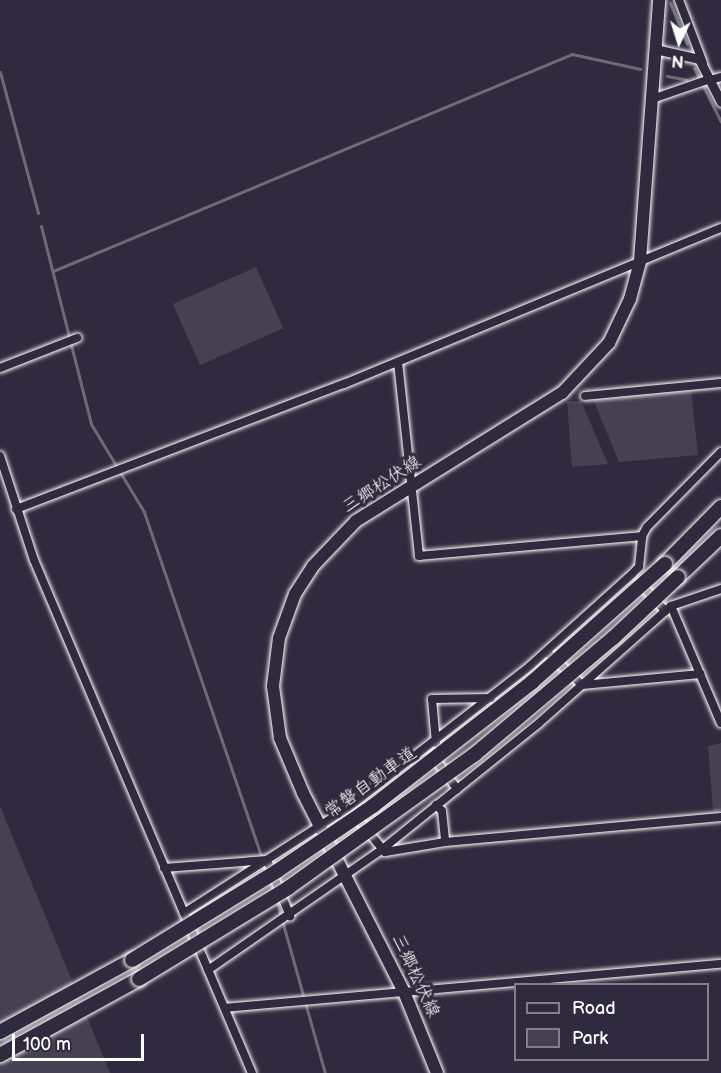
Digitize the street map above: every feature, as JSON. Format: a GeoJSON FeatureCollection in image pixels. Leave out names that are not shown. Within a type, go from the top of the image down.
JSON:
{"type":"FeatureCollection","features":[{"type":"Feature","properties":{"kind":"highway","name":"常磐自動車道"},"geometry":{"type":"LineString","coordinates":[[0,1032],[198,920],[373,806],[523,689],[665,564],[721,507]]}},
{"type":"Feature","properties":{"kind":"highway"},"geometry":{"type":"LineString","coordinates":[[0,1055],[206,940],[384,823],[544,698],[721,536]]}},
{"type":"Feature","properties":{"kind":"main road","name":"三郷松伏線"},"geometry":{"type":"LineString","coordinates":[[437,1073],[405,994],[290,764],[275,714],[273,686],[279,638],[295,594],[328,547],[356,522],[530,414],[578,379],[603,351],[622,321],[640,261],[659,0]]}},
{"type":"Feature","properties":{"kind":"street"},"geometry":{"type":"LineString","coordinates":[[679,0],[721,102]]}},
{"type":"Feature","properties":{"kind":"street"},"geometry":{"type":"LineString","coordinates":[[655,49],[692,55],[705,67]]}},
{"type":"Feature","properties":{"kind":"street"},"geometry":{"type":"LineString","coordinates":[[652,99],[721,77]]}},
{"type":"Feature","properties":{"kind":"street"},"geometry":{"type":"LineString","coordinates":[[16,509],[398,362],[721,228]]}},
{"type":"Feature","properties":{"kind":"street"},"geometry":{"type":"LineString","coordinates":[[0,368],[77,338]]}},
{"type":"Feature","properties":{"kind":"street"},"geometry":{"type":"LineString","coordinates":[[398,362],[419,556],[642,536]]}},
{"type":"Feature","properties":{"kind":"street"},"geometry":{"type":"LineString","coordinates":[[585,396],[721,383]]}},
{"type":"Feature","properties":{"kind":"street"},"geometry":{"type":"LineString","coordinates":[[184,913],[320,827],[428,750],[547,651],[639,567],[642,536],[721,452]]}},
{"type":"Feature","properties":{"kind":"street"},"geometry":{"type":"LineString","coordinates":[[0,456],[16,509],[164,868],[252,1073]]}},
{"type":"Feature","properties":{"kind":"street"},"geometry":{"type":"LineString","coordinates":[[632,574],[668,609],[721,723]]}},
{"type":"Feature","properties":{"kind":"street"},"geometry":{"type":"LineString","coordinates":[[208,969],[285,920],[380,851],[582,685],[668,609],[721,589]]}},
{"type":"Feature","properties":{"kind":"street"},"geometry":{"type":"LineString","coordinates":[[547,651],[582,685],[700,674]]}},
{"type":"Feature","properties":{"kind":"street"},"geometry":{"type":"LineString","coordinates":[[436,743],[432,699],[491,698]]}},
{"type":"Feature","properties":{"kind":"street"},"geometry":{"type":"LineString","coordinates":[[428,750],[457,789]]}},
{"type":"Feature","properties":{"kind":"street"},"geometry":{"type":"LineString","coordinates":[[436,806],[441,811],[445,842]]}},
{"type":"Feature","properties":{"kind":"street"},"geometry":{"type":"LineString","coordinates":[[349,807],[380,851]]}},
{"type":"Feature","properties":{"kind":"street"},"geometry":{"type":"LineString","coordinates":[[380,851],[445,842],[721,817]]}},
{"type":"Feature","properties":{"kind":"street"},"geometry":{"type":"LineString","coordinates":[[164,868],[264,861]]}},
{"type":"Feature","properties":{"kind":"street"},"geometry":{"type":"LineString","coordinates":[[264,861],[285,920]]}},
{"type":"Feature","properties":{"kind":"street"},"geometry":{"type":"LineString","coordinates":[[521,983],[721,964]]}},
{"type":"Feature","properties":{"kind":"street"},"geometry":{"type":"LineString","coordinates":[[225,1008],[514,984]]}},
{"type":"Feature","properties":{"kind":"green space"},"geometry":{"type":"Polygon","coordinates":[[[256,267],[283,328],[200,365],[173,304],[256,267]]]}},
{"type":"Feature","properties":{"kind":"green space"},"geometry":{"type":"Polygon","coordinates":[[[691,390],[698,455],[619,462],[593,399],[691,390]]]}},
{"type":"Feature","properties":{"kind":"green space"},"geometry":{"type":"Polygon","coordinates":[[[567,401],[581,401],[608,464],[572,467],[567,401]]]}},
{"type":"Feature","properties":{"kind":"green space"},"geometry":{"type":"Polygon","coordinates":[[[721,743],[721,810],[713,811],[708,746],[721,743]]]}},
{"type":"Feature","properties":{"kind":"green space"},"geometry":{"type":"Polygon","coordinates":[[[0,806],[110,1073],[0,1073],[0,806]]]}},
{"type":"Feature","properties":{"kind":"waterway"},"geometry":{"type":"LineString","coordinates":[[670,3],[687,44]]}},
{"type":"Feature","properties":{"kind":"waterway"},"geometry":{"type":"LineString","coordinates":[[53,271],[572,54],[640,69]]}},
{"type":"Feature","properties":{"kind":"waterway"},"geometry":{"type":"LineString","coordinates":[[694,68],[721,122]]}},
{"type":"Feature","properties":{"kind":"waterway"},"geometry":{"type":"LineString","coordinates":[[0,72],[38,213]]}},
{"type":"Feature","properties":{"kind":"waterway"},"geometry":{"type":"LineString","coordinates":[[667,76],[687,80]]}},
{"type":"Feature","properties":{"kind":"waterway"},"geometry":{"type":"LineString","coordinates":[[41,226],[91,424],[144,512],[262,858]]}},
{"type":"Feature","properties":{"kind":"waterway"},"geometry":{"type":"LineString","coordinates":[[276,899],[325,1073]]}}]}
